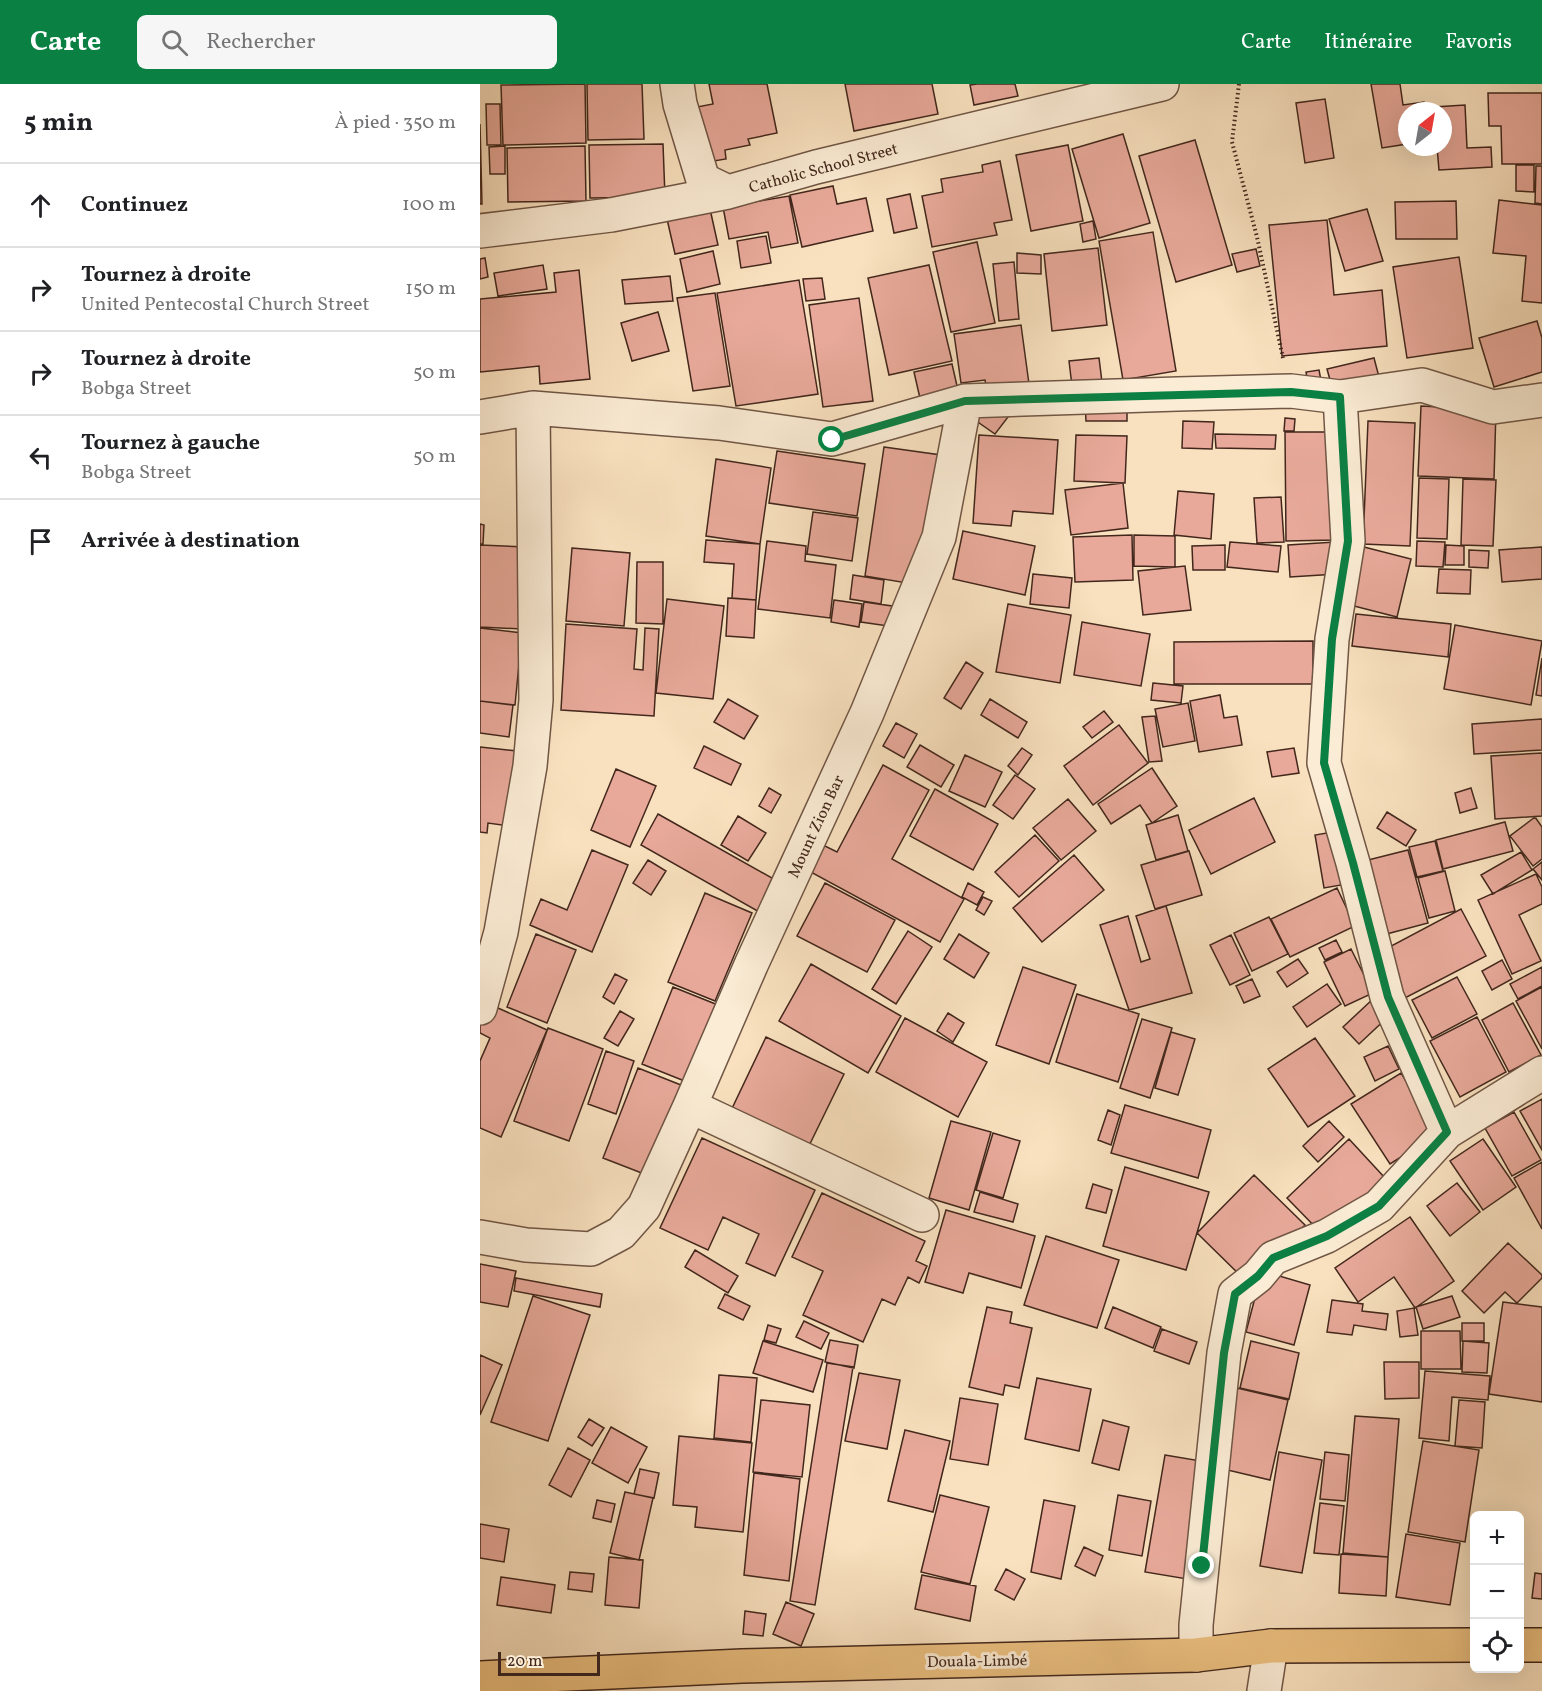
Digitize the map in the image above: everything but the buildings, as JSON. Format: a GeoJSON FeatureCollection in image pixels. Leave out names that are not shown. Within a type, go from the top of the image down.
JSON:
{"type":"FeatureCollection","features":[{"type":"Feature","properties":{"kind":"highway","name":"Douala-Limbé"},"geometry":{"type":"LineString","coordinates":[[480,1678],[742,1665],[1196,1655],[1271,1646],[1470,1645]]}},
{"type":"Feature","properties":{"kind":"highway"},"geometry":{"type":"LineString","coordinates":[[1524,1645],[1542,1645]]}},
{"type":"Feature","properties":{"kind":"street"},"geometry":{"type":"LineString","coordinates":[[677,84],[680,104],[703,180],[728,192]]}},
{"type":"Feature","properties":{"kind":"street","name":"Catholic School Street"},"geometry":{"type":"LineString","coordinates":[[480,231],[611,215],[728,192],[816,167],[1162,84]]}},
{"type":"Feature","properties":{"kind":"street"},"geometry":{"type":"LineString","coordinates":[[480,417],[533,408],[719,423],[832,440],[965,401],[1291,392],[1340,397],[1422,385],[1493,408],[1542,399]]}},
{"type":"Feature","properties":{"kind":"street"},"geometry":{"type":"LineString","coordinates":[[1340,397],[1348,541],[1332,639],[1324,763],[1388,997],[1447,1132]]}},
{"type":"Feature","properties":{"kind":"street","name":"Mount Zion Bar"},"geometry":{"type":"LineString","coordinates":[[480,1237],[526,1245],[591,1249],[621,1233],[644,1207],[751,965],[867,713],[939,537],[965,401]]}},
{"type":"Feature","properties":{"kind":"street"},"geometry":{"type":"LineString","coordinates":[[480,1008],[501,932],[530,766],[535,711],[533,408]]}},
{"type":"Feature","properties":{"kind":"street"},"geometry":{"type":"LineString","coordinates":[[1196,1655],[1196,1625],[1224,1353],[1235,1294],[1258,1276],[1273,1258],[1327,1236],[1379,1206],[1447,1132],[1542,1072]]}},
{"type":"Feature","properties":{"kind":"street"},"geometry":{"type":"LineString","coordinates":[[690,1106],[922,1215]]}},
{"type":"Feature","properties":{"kind":"street"},"geometry":{"type":"LineString","coordinates":[[1264,1691],[1271,1646]]}},
{"type":"Feature","properties":{"kind":"path"},"geometry":{"type":"LineString","coordinates":[[1239,84],[1232,142],[1257,237],[1291,392]]}},
{"type":"Feature","properties":{"kind":"route"},"geometry":{"type":"LineString","coordinates":[[832,440],[965,401],[1291,392],[1340,397],[1348,541],[1332,639],[1324,763],[1388,997],[1447,1132],[1379,1206],[1327,1236],[1273,1258],[1258,1276],[1235,1294],[1224,1353],[1202,1566]]}}]}
